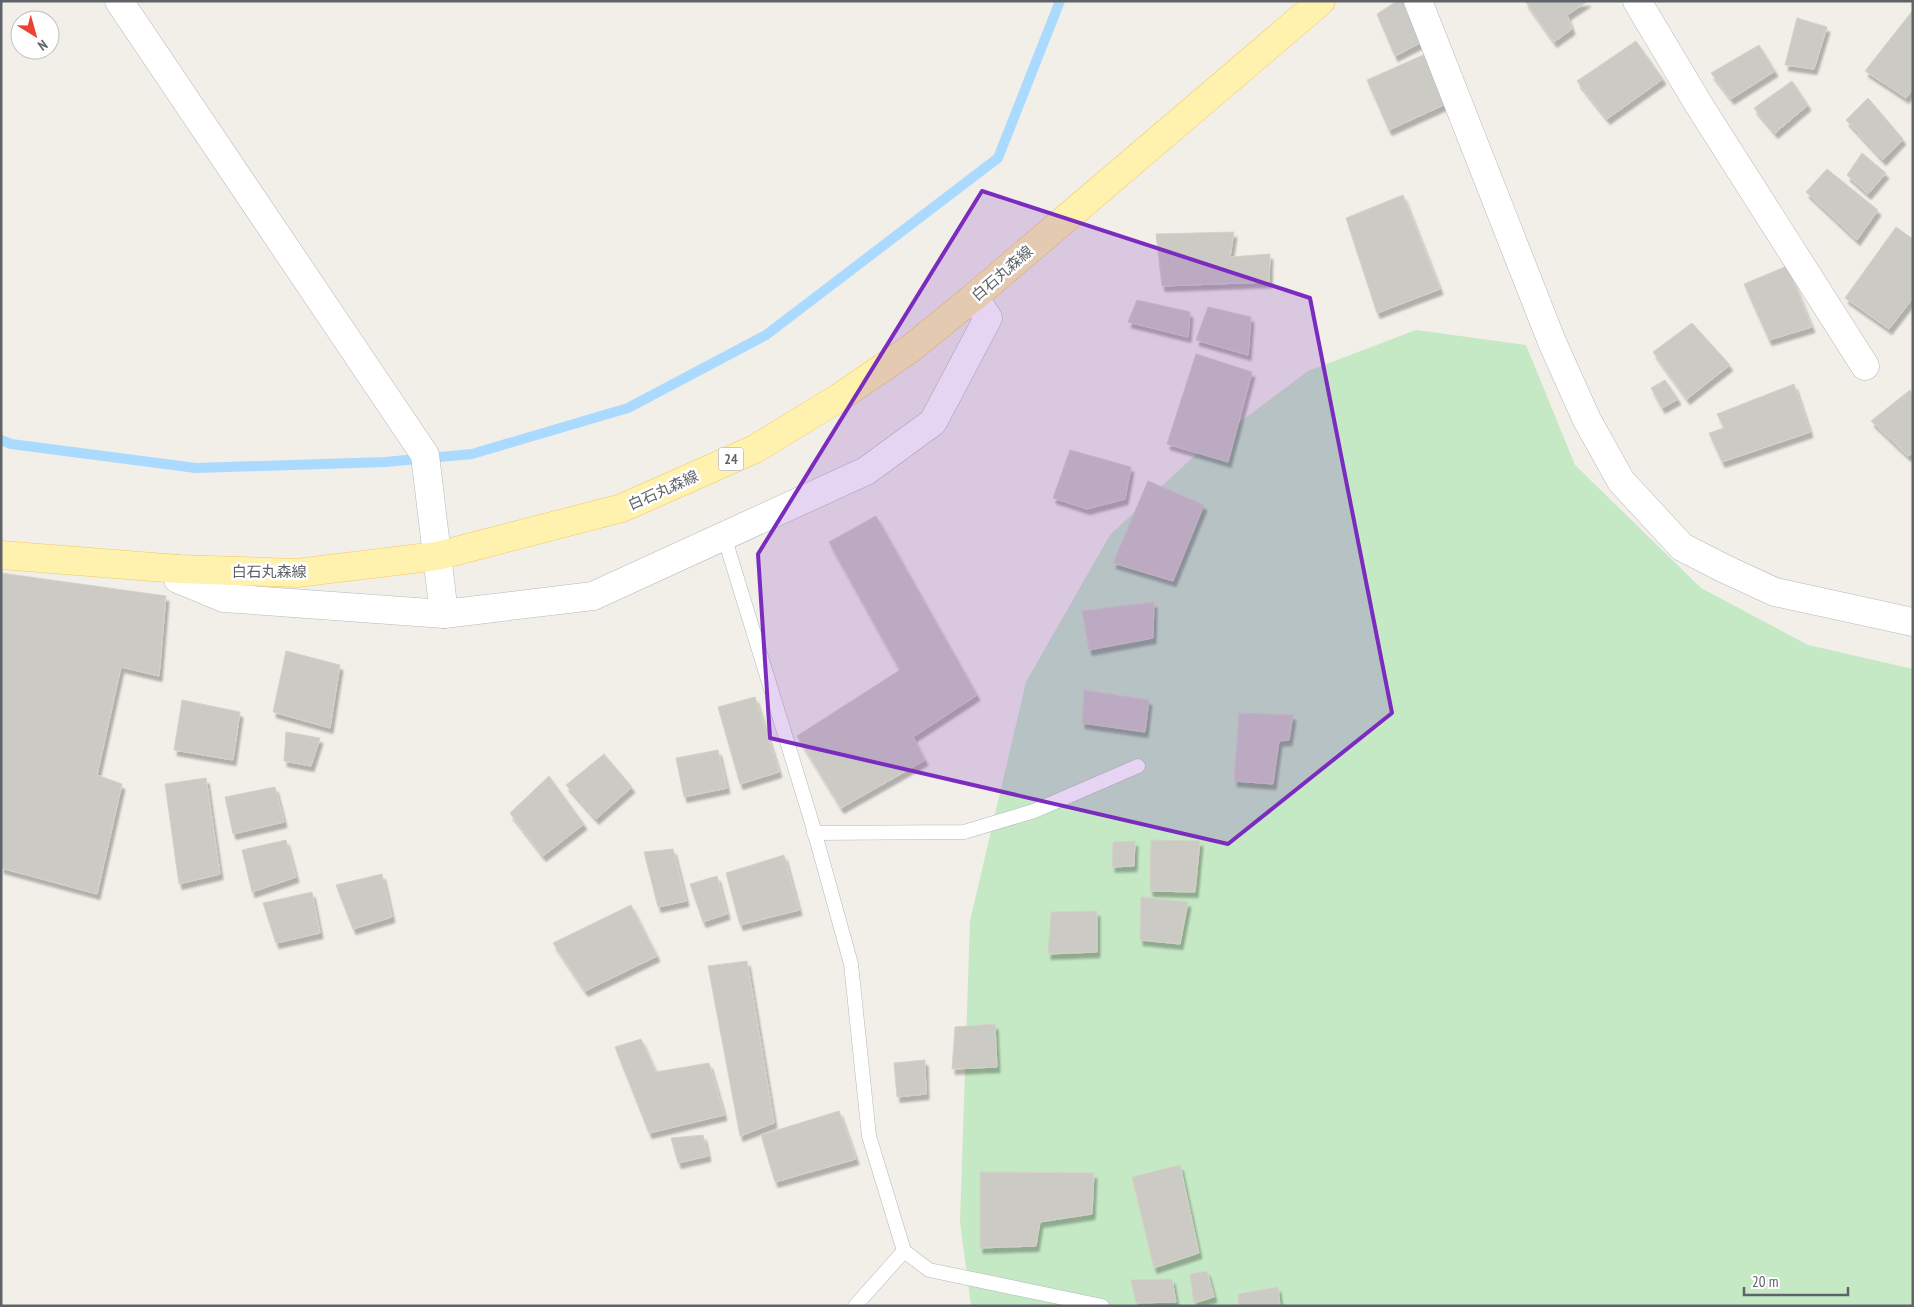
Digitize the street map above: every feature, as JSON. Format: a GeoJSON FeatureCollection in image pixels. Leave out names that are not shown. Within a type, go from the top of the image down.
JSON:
{"type":"FeatureCollection","features":[{"type":"Feature","properties":{"kind":"main road","name":"白石丸森線"},"geometry":{"type":"LineString","coordinates":[[1,555],[178,569],[297,573],[437,556],[622,508],[754,449],[840,397],[910,349],[974,297],[1320,1]]}},
{"type":"Feature","properties":{"kind":"street"},"geometry":{"type":"LineString","coordinates":[[119,1],[427,468],[444,614]]}},
{"type":"Feature","properties":{"kind":"street"},"geometry":{"type":"LineString","coordinates":[[1418,1],[1552,342],[1587,420],[1621,481],[1682,547],[1725,569],[1775,592],[1913,622]]}},
{"type":"Feature","properties":{"kind":"street"},"geometry":{"type":"LineString","coordinates":[[1637,1],[1700,105],[1865,366]]}},
{"type":"Feature","properties":{"kind":"street"},"geometry":{"type":"LineString","coordinates":[[178,569],[178,579],[224,598],[444,614],[592,596],[866,471],[933,422],[988,318],[974,297]]}},
{"type":"Feature","properties":{"kind":"lane"},"geometry":{"type":"LineString","coordinates":[[724,536],[814,833],[850,964],[869,1136],[904,1251],[929,1270],[1102,1306]]}},
{"type":"Feature","properties":{"kind":"lane"},"geometry":{"type":"LineString","coordinates":[[814,833],[964,832],[1034,811],[1138,766]]}},
{"type":"Feature","properties":{"kind":"lane"},"geometry":{"type":"LineString","coordinates":[[855,1306],[904,1251]]}},
{"type":"Feature","properties":{"kind":"highlighted area"},"geometry":{"type":"Polygon","coordinates":[[[982,191],[1310,298],[1392,713],[1228,844],[770,738],[758,554],[982,191]]]}},
{"type":"Feature","properties":{"kind":"green space"},"geometry":{"type":"Polygon","coordinates":[[[1416,330],[1526,345],[1575,465],[1701,588],[1808,645],[1913,669],[1913,1306],[971,1306],[960,1222],[970,921],[1026,682],[1110,535],[1192,458],[1308,371],[1416,330]]]}},
{"type":"Feature","properties":{"kind":"building"},"geometry":{"type":"Polygon","coordinates":[[[1397,1],[1406,1],[1422,42],[1395,56],[1377,14],[1397,1]]]}},
{"type":"Feature","properties":{"kind":"building"},"geometry":{"type":"Polygon","coordinates":[[[1525,1],[1588,1],[1567,15],[1572,29],[1554,42],[1525,1]]]}},
{"type":"Feature","properties":{"kind":"building"},"geometry":{"type":"Polygon","coordinates":[[[1913,10],[1913,89],[1906,98],[1865,71],[1913,10]]]}},
{"type":"Feature","properties":{"kind":"building"},"geometry":{"type":"Polygon","coordinates":[[[1797,18],[1827,27],[1814,69],[1785,65],[1797,18]]]}},
{"type":"Feature","properties":{"kind":"building"},"geometry":{"type":"Polygon","coordinates":[[[1636,41],[1663,79],[1607,119],[1577,81],[1636,41]]]}},
{"type":"Feature","properties":{"kind":"building"},"geometry":{"type":"Polygon","coordinates":[[[1759,45],[1775,71],[1731,99],[1711,73],[1759,45]]]}},
{"type":"Feature","properties":{"kind":"building"},"geometry":{"type":"Polygon","coordinates":[[[1430,52],[1448,103],[1389,130],[1367,80],[1430,52]]]}},
{"type":"Feature","properties":{"kind":"building"},"geometry":{"type":"Polygon","coordinates":[[[1792,81],[1808,105],[1775,133],[1754,108],[1792,81]]]}},
{"type":"Feature","properties":{"kind":"building"},"geometry":{"type":"Polygon","coordinates":[[[1868,98],[1903,139],[1883,160],[1846,120],[1868,98]]]}},
{"type":"Feature","properties":{"kind":"building"},"geometry":{"type":"Polygon","coordinates":[[[1862,153],[1886,173],[1868,194],[1847,175],[1862,153]]]}},
{"type":"Feature","properties":{"kind":"building"},"geometry":{"type":"Polygon","coordinates":[[[1827,169],[1878,210],[1857,240],[1806,192],[1827,169]]]}},
{"type":"Feature","properties":{"kind":"building"},"geometry":{"type":"Polygon","coordinates":[[[1403,195],[1440,289],[1377,313],[1346,218],[1403,195]]]}},
{"type":"Feature","properties":{"kind":"building"},"geometry":{"type":"Polygon","coordinates":[[[1896,227],[1913,239],[1913,298],[1889,329],[1845,298],[1896,227]]]}},
{"type":"Feature","properties":{"kind":"building"},"geometry":{"type":"Polygon","coordinates":[[[1234,232],[1230,257],[1270,254],[1269,282],[1162,286],[1156,234],[1234,232]]]}},
{"type":"Feature","properties":{"kind":"building"},"geometry":{"type":"Polygon","coordinates":[[[1787,266],[1812,327],[1769,340],[1744,284],[1787,266]]]}},
{"type":"Feature","properties":{"kind":"building"},"geometry":{"type":"Polygon","coordinates":[[[1137,300],[1190,312],[1188,337],[1128,322],[1137,300]]]}},
{"type":"Feature","properties":{"kind":"building"},"geometry":{"type":"Polygon","coordinates":[[[1208,307],[1251,317],[1248,355],[1196,340],[1208,307]]]}},
{"type":"Feature","properties":{"kind":"building"},"geometry":{"type":"Polygon","coordinates":[[[1692,323],[1730,365],[1687,399],[1653,352],[1692,323]]]}},
{"type":"Feature","properties":{"kind":"building"},"geometry":{"type":"Polygon","coordinates":[[[1196,354],[1252,372],[1228,462],[1167,444],[1196,354]]]}},
{"type":"Feature","properties":{"kind":"building"},"geometry":{"type":"Polygon","coordinates":[[[1665,380],[1678,399],[1662,408],[1651,388],[1665,380]]]}},
{"type":"Feature","properties":{"kind":"building"},"geometry":{"type":"Polygon","coordinates":[[[1794,384],[1810,432],[1722,462],[1709,433],[1724,428],[1717,414],[1794,384]]]}},
{"type":"Feature","properties":{"kind":"building"},"geometry":{"type":"Polygon","coordinates":[[[1910,390],[1913,396],[1913,453],[1908,456],[1871,421],[1910,390]]]}},
{"type":"Feature","properties":{"kind":"building"},"geometry":{"type":"Polygon","coordinates":[[[1070,450],[1131,467],[1125,499],[1087,509],[1053,498],[1070,450]]]}},
{"type":"Feature","properties":{"kind":"building"},"geometry":{"type":"Polygon","coordinates":[[[1148,481],[1204,505],[1173,581],[1113,563],[1148,481]]]}},
{"type":"Feature","properties":{"kind":"building"},"geometry":{"type":"Polygon","coordinates":[[[876,516],[977,695],[913,737],[925,760],[841,808],[797,736],[900,670],[829,542],[876,516]]]}},
{"type":"Feature","properties":{"kind":"building"},"geometry":{"type":"Polygon","coordinates":[[[1,573],[166,596],[159,676],[121,667],[97,775],[122,784],[97,894],[1,868],[1,573]]]}},
{"type":"Feature","properties":{"kind":"building"},"geometry":{"type":"Polygon","coordinates":[[[1154,602],[1153,638],[1089,650],[1082,611],[1154,602]]]}},
{"type":"Feature","properties":{"kind":"building"},"geometry":{"type":"Polygon","coordinates":[[[286,651],[340,665],[330,728],[273,712],[286,651]]]}},
{"type":"Feature","properties":{"kind":"building"},"geometry":{"type":"Polygon","coordinates":[[[1084,690],[1149,700],[1145,732],[1082,723],[1084,690]]]}},
{"type":"Feature","properties":{"kind":"building"},"geometry":{"type":"Polygon","coordinates":[[[755,697],[779,772],[740,784],[718,707],[755,697]]]}},
{"type":"Feature","properties":{"kind":"building"},"geometry":{"type":"Polygon","coordinates":[[[182,700],[240,712],[233,760],[174,750],[182,700]]]}},
{"type":"Feature","properties":{"kind":"building"},"geometry":{"type":"Polygon","coordinates":[[[1239,713],[1293,715],[1289,740],[1279,741],[1273,784],[1234,781],[1239,713]]]}},
{"type":"Feature","properties":{"kind":"building"},"geometry":{"type":"Polygon","coordinates":[[[286,732],[320,738],[311,766],[284,761],[286,732]]]}},
{"type":"Feature","properties":{"kind":"building"},"geometry":{"type":"Polygon","coordinates":[[[718,750],[727,788],[684,797],[676,758],[718,750]]]}},
{"type":"Feature","properties":{"kind":"building"},"geometry":{"type":"Polygon","coordinates":[[[604,754],[632,787],[596,819],[566,785],[604,754]]]}},
{"type":"Feature","properties":{"kind":"building"},"geometry":{"type":"Polygon","coordinates":[[[549,776],[584,824],[543,856],[510,813],[549,776]]]}},
{"type":"Feature","properties":{"kind":"building"},"geometry":{"type":"Polygon","coordinates":[[[206,778],[220,874],[179,884],[165,784],[206,778]]]}},
{"type":"Feature","properties":{"kind":"building"},"geometry":{"type":"Polygon","coordinates":[[[275,787],[284,822],[233,834],[225,797],[275,787]]]}},
{"type":"Feature","properties":{"kind":"building"},"geometry":{"type":"Polygon","coordinates":[[[286,840],[296,877],[252,892],[242,850],[286,840]]]}},
{"type":"Feature","properties":{"kind":"building"},"geometry":{"type":"Polygon","coordinates":[[[1151,840],[1200,841],[1195,892],[1150,891],[1151,840]]]}},
{"type":"Feature","properties":{"kind":"building"},"geometry":{"type":"Polygon","coordinates":[[[1135,841],[1134,866],[1112,867],[1113,842],[1135,841]]]}},
{"type":"Feature","properties":{"kind":"building"},"geometry":{"type":"Polygon","coordinates":[[[673,849],[686,901],[658,907],[644,852],[673,849]]]}},
{"type":"Feature","properties":{"kind":"building"},"geometry":{"type":"Polygon","coordinates":[[[784,855],[799,910],[740,925],[726,873],[784,855]]]}},
{"type":"Feature","properties":{"kind":"building"},"geometry":{"type":"Polygon","coordinates":[[[382,874],[392,917],[353,929],[336,885],[382,874]]]}},
{"type":"Feature","properties":{"kind":"building"},"geometry":{"type":"Polygon","coordinates":[[[717,876],[727,914],[703,922],[690,884],[717,876]]]}},
{"type":"Feature","properties":{"kind":"building"},"geometry":{"type":"Polygon","coordinates":[[[312,892],[320,933],[276,943],[263,903],[312,892]]]}},
{"type":"Feature","properties":{"kind":"building"},"geometry":{"type":"Polygon","coordinates":[[[1141,897],[1188,902],[1180,944],[1140,940],[1141,897]]]}},
{"type":"Feature","properties":{"kind":"building"},"geometry":{"type":"Polygon","coordinates":[[[631,905],[657,956],[585,991],[553,943],[631,905]]]}},
{"type":"Feature","properties":{"kind":"building"},"geometry":{"type":"Polygon","coordinates":[[[1097,911],[1097,952],[1048,954],[1051,912],[1097,911]]]}},
{"type":"Feature","properties":{"kind":"building"},"geometry":{"type":"Polygon","coordinates":[[[747,961],[774,1123],[740,1136],[708,966],[747,961]]]}},
{"type":"Feature","properties":{"kind":"building"},"geometry":{"type":"Polygon","coordinates":[[[995,1024],[997,1067],[952,1069],[955,1027],[995,1024]]]}},
{"type":"Feature","properties":{"kind":"building"},"geometry":{"type":"Polygon","coordinates":[[[641,1039],[656,1072],[709,1063],[724,1115],[649,1133],[615,1047],[641,1039]]]}},
{"type":"Feature","properties":{"kind":"building"},"geometry":{"type":"Polygon","coordinates":[[[925,1060],[926,1094],[897,1097],[894,1063],[925,1060]]]}},
{"type":"Feature","properties":{"kind":"building"},"geometry":{"type":"Polygon","coordinates":[[[839,1111],[856,1159],[775,1182],[761,1135],[839,1111]]]}},
{"type":"Feature","properties":{"kind":"building"},"geometry":{"type":"Polygon","coordinates":[[[703,1135],[708,1156],[678,1163],[671,1138],[703,1135]]]}},
{"type":"Feature","properties":{"kind":"building"},"geometry":{"type":"Polygon","coordinates":[[[1180,1165],[1199,1253],[1154,1268],[1132,1177],[1180,1165]]]}},
{"type":"Feature","properties":{"kind":"building"},"geometry":{"type":"Polygon","coordinates":[[[980,1172],[1094,1173],[1092,1214],[1040,1222],[1036,1246],[980,1248],[980,1172]]]}},
{"type":"Feature","properties":{"kind":"building"},"geometry":{"type":"Polygon","coordinates":[[[1207,1271],[1214,1297],[1194,1303],[1190,1274],[1207,1271]]]}},
{"type":"Feature","properties":{"kind":"building"},"geometry":{"type":"Polygon","coordinates":[[[1172,1279],[1176,1302],[1136,1303],[1131,1280],[1172,1279]]]}},
{"type":"Feature","properties":{"kind":"building"},"geometry":{"type":"Polygon","coordinates":[[[1278,1287],[1280,1306],[1239,1306],[1238,1294],[1278,1287]]]}},
{"type":"Feature","properties":{"kind":"waterway"},"geometry":{"type":"LineString","coordinates":[[1,440],[11,444],[196,468],[385,462],[472,454],[628,408],[766,335],[998,158],[1060,1]]}}]}
